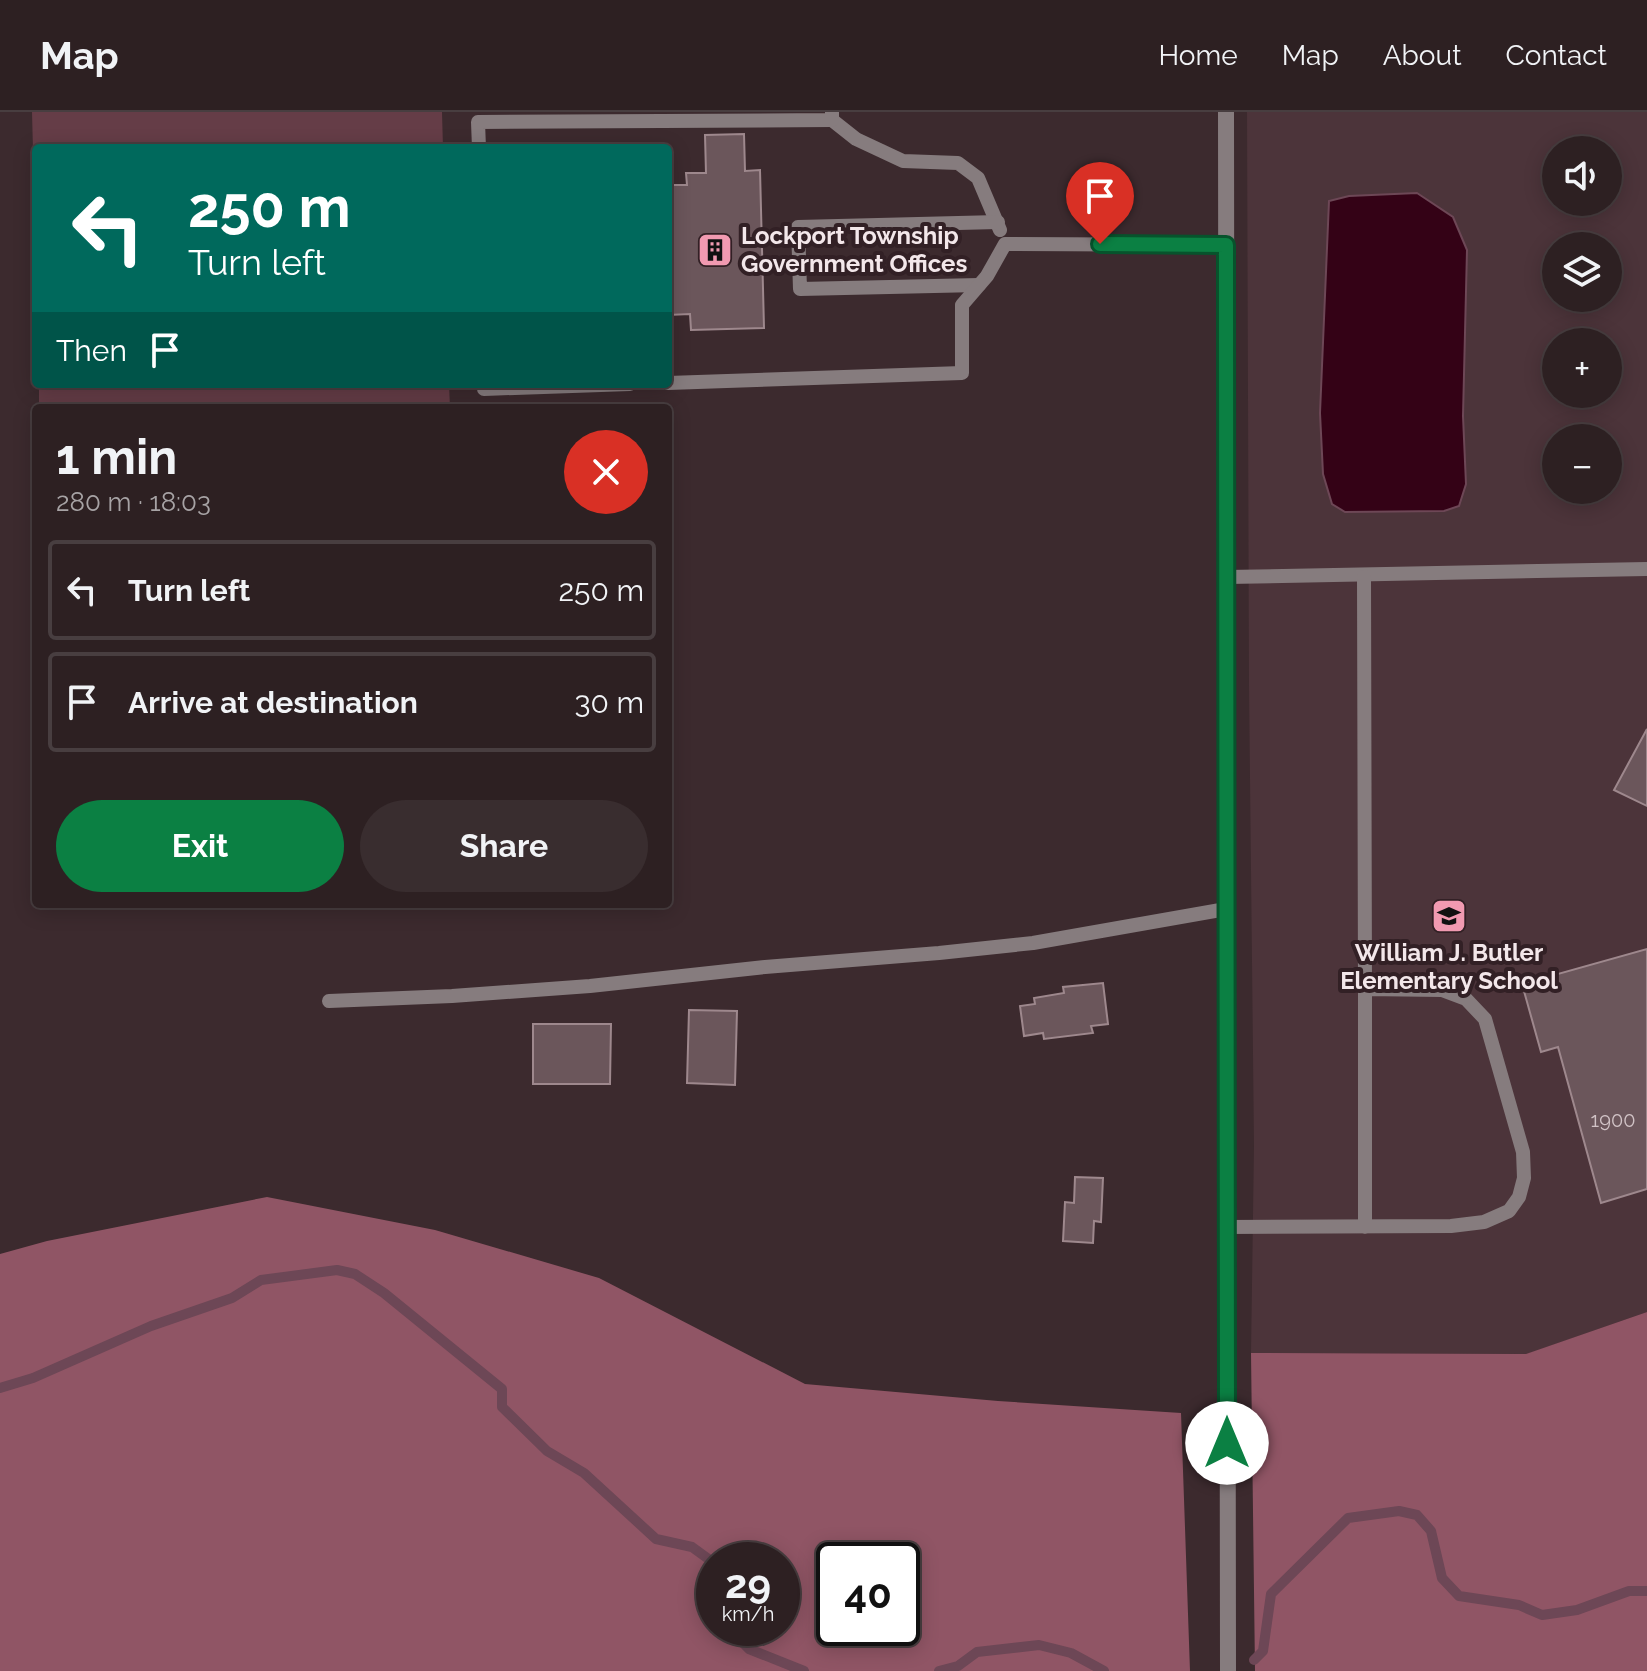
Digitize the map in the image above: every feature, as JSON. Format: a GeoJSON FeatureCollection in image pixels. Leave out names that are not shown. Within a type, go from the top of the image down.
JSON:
{"type":"FeatureCollection","features":[{"type":"Feature","properties":{"kind":"street"},"geometry":{"type":"LineString","coordinates":[[1226,112],[1228,1671]]}},
{"type":"Feature","properties":{"kind":"lane"},"geometry":{"type":"LineString","coordinates":[[479,144],[478,122],[832,116],[856,139],[903,161],[958,163],[978,178],[1005,244]]}},
{"type":"Feature","properties":{"kind":"lane"},"geometry":{"type":"LineString","coordinates":[[979,285],[800,289],[798,227],[998,222]]}},
{"type":"Feature","properties":{"kind":"lane"},"geometry":{"type":"LineString","coordinates":[[1005,244],[1226,245]]}},
{"type":"Feature","properties":{"kind":"lane"},"geometry":{"type":"LineString","coordinates":[[672,383],[962,373],[962,305],[1005,244]]}},
{"type":"Feature","properties":{"kind":"lane"},"geometry":{"type":"LineString","coordinates":[[484,388],[513,388]]}},
{"type":"Feature","properties":{"kind":"lane"},"geometry":{"type":"LineString","coordinates":[[1227,577],[1364,577],[1647,569]]}},
{"type":"Feature","properties":{"kind":"lane"},"geometry":{"type":"LineString","coordinates":[[1364,577],[1365,1227]]}},
{"type":"Feature","properties":{"kind":"lane"},"geometry":{"type":"LineString","coordinates":[[329,1001],[590,986],[765,967],[939,953],[1033,943],[1226,909]]}},
{"type":"Feature","properties":{"kind":"lane"},"geometry":{"type":"LineString","coordinates":[[1226,1227],[1451,1226],[1484,1222],[1509,1211],[1519,1197],[1524,1178],[1523,1152],[1485,1019],[1466,999],[1442,990],[1365,989]]}},
{"type":"Feature","properties":{"kind":"shaded area"},"geometry":{"type":"Polygon","coordinates":[[[32,112],[442,112],[443,144],[33,144],[32,112]]]}},
{"type":"Feature","properties":{"kind":"shaded area","name":"William J. Butler Elementary School"},"geometry":{"type":"Polygon","coordinates":[[[1247,112],[1647,112],[1647,1312],[1527,1354],[1251,1353],[1254,1146],[1247,112]]]}},
{"type":"Feature","properties":{"kind":"shaded area"},"geometry":{"type":"Polygon","coordinates":[[[1417,193],[1453,217],[1467,250],[1463,416],[1466,484],[1459,506],[1444,511],[1345,512],[1332,504],[1323,474],[1320,413],[1329,201],[1349,196],[1417,193]]]}},
{"type":"Feature","properties":{"kind":"shaded area"},"geometry":{"type":"Polygon","coordinates":[[[39,388],[449,388],[450,404],[39,404],[39,388]]]}},
{"type":"Feature","properties":{"kind":"shaded area"},"geometry":{"type":"Polygon","coordinates":[[[267,1197],[435,1230],[599,1278],[805,1384],[1181,1413],[1190,1671],[0,1671],[0,1254],[47,1241],[267,1197]]]}},
{"type":"Feature","properties":{"kind":"shaded area"},"geometry":{"type":"Polygon","coordinates":[[[1647,1312],[1647,1671],[1255,1671],[1251,1353],[1526,1354],[1647,1312]]]}},
{"type":"Feature","properties":{"kind":"building","name":"Lockport Township Government Offices"},"geometry":{"type":"Polygon","coordinates":[[[744,134],[745,171],[760,170],[764,328],[691,330],[690,314],[672,315],[672,185],[687,185],[686,173],[706,173],[705,135],[744,134]]]}},
{"type":"Feature","properties":{"kind":"building"},"geometry":{"type":"Polygon","coordinates":[[[1647,729],[1647,806],[1614,790],[1647,729]]]}},
{"type":"Feature","properties":{"kind":"building","name":"William J. Butler Elementary School"},"geometry":{"type":"Polygon","coordinates":[[[1647,949],[1647,1189],[1601,1203],[1558,1047],[1541,1052],[1522,984],[1647,949]]]}},
{"type":"Feature","properties":{"kind":"building"},"geometry":{"type":"Polygon","coordinates":[[[1103,983],[1108,1024],[1091,1026],[1093,1033],[1044,1039],[1043,1033],[1024,1036],[1020,1006],[1035,1004],[1034,998],[1064,993],[1063,987],[1103,983]]]}},
{"type":"Feature","properties":{"kind":"building"},"geometry":{"type":"Polygon","coordinates":[[[689,1010],[737,1011],[735,1085],[687,1083],[689,1010]]]}},
{"type":"Feature","properties":{"kind":"building"},"geometry":{"type":"Polygon","coordinates":[[[533,1024],[611,1024],[610,1084],[533,1084],[533,1024]]]}},
{"type":"Feature","properties":{"kind":"building"},"geometry":{"type":"Polygon","coordinates":[[[1075,1177],[1103,1178],[1101,1222],[1094,1221],[1093,1243],[1063,1241],[1065,1202],[1074,1203],[1075,1177]]]}},
{"type":"Feature","properties":{"kind":"waterway"},"geometry":{"type":"LineString","coordinates":[[0,1388],[33,1378],[151,1326],[232,1298],[261,1280],[337,1270],[355,1274],[384,1293],[502,1389],[502,1407],[547,1451],[584,1473],[656,1539],[696,1550]]}},
{"type":"Feature","properties":{"kind":"waterway"},"geometry":{"type":"LineString","coordinates":[[1254,1660],[1263,1651],[1271,1594],[1348,1518],[1399,1511],[1417,1515],[1431,1531],[1442,1578],[1459,1596],[1519,1605],[1542,1615],[1577,1610],[1629,1591],[1647,1591]]}},
{"type":"Feature","properties":{"kind":"waterway"},"geometry":{"type":"LineString","coordinates":[[939,1671],[958,1666],[977,1652],[1039,1645],[1071,1653],[1104,1671]]}},
{"type":"Feature","properties":{"kind":"waterway"},"geometry":{"type":"LineString","coordinates":[[746,1646],[804,1671]]}},
{"type":"Feature","properties":{"kind":"place","name":"Lockport Township Government Offices"},"geometry":{"type":"Point","coordinates":[715,250]}},
{"type":"Feature","properties":{"kind":"place","name":"William J. Butler Elementary School"},"geometry":{"type":"Point","coordinates":[1449,916]}},
{"type":"Feature","properties":{"kind":"route"},"geometry":{"type":"LineString","coordinates":[[1100,244],[1226,245],[1227,1443]]}}]}
